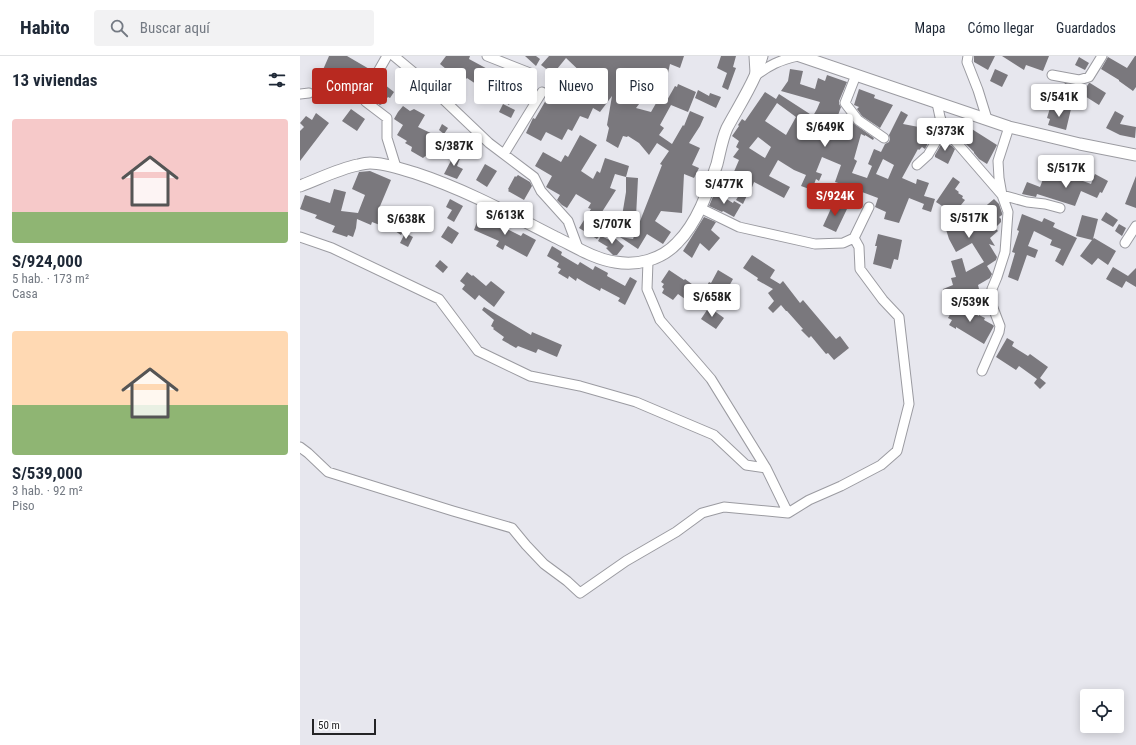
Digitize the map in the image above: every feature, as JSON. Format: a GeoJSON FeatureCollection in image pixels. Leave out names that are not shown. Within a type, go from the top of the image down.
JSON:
{"type":"FeatureCollection","features":[{"type":"Feature","properties":{"kind":"main road"},"geometry":{"type":"LineString","coordinates":[[300,186],[348,167],[370,163],[396,167],[454,188],[496,206],[604,260],[633,263],[648,261],[669,251],[678,243],[704,201],[727,130],[754,77],[762,56]]}},
{"type":"Feature","properties":{"kind":"main road"},"geometry":{"type":"LineString","coordinates":[[799,56],[1009,127],[1080,144],[1136,155]]}},
{"type":"Feature","properties":{"kind":"street"},"geometry":{"type":"LineString","coordinates":[[387,56],[363,98],[387,118],[387,138],[396,167]]}},
{"type":"Feature","properties":{"kind":"street"},"geometry":{"type":"LineString","coordinates":[[394,56],[424,81],[489,143],[534,177],[541,191],[568,221],[578,248]]}},
{"type":"Feature","properties":{"kind":"street"},"geometry":{"type":"LineString","coordinates":[[487,56],[517,68]]}},
{"type":"Feature","properties":{"kind":"street"},"geometry":{"type":"LineString","coordinates":[[754,56],[754,77]]}},
{"type":"Feature","properties":{"kind":"street"},"geometry":{"type":"LineString","coordinates":[[754,77],[772,65],[785,59],[799,56]]}},
{"type":"Feature","properties":{"kind":"street"},"geometry":{"type":"LineString","coordinates":[[968,56],[967,62],[987,119]]}},
{"type":"Feature","properties":{"kind":"street"},"geometry":{"type":"LineString","coordinates":[[1052,75],[1079,80],[1089,77],[1102,56]]}},
{"type":"Feature","properties":{"kind":"street"},"geometry":{"type":"LineString","coordinates":[[856,75],[845,103],[858,120],[884,138]]}},
{"type":"Feature","properties":{"kind":"street"},"geometry":{"type":"LineString","coordinates":[[504,154],[542,92]]}},
{"type":"Feature","properties":{"kind":"street"},"geometry":{"type":"LineString","coordinates":[[937,103],[944,128],[1002,195],[1027,202],[1045,204],[1060,208]]}},
{"type":"Feature","properties":{"kind":"street"},"geometry":{"type":"LineString","coordinates":[[982,371],[1000,332],[1000,326],[990,300],[992,289],[1005,252],[1008,212],[1002,195],[998,161],[1009,127]]}},
{"type":"Feature","properties":{"kind":"street"},"geometry":{"type":"LineString","coordinates":[[917,165],[928,155],[944,128]]}},
{"type":"Feature","properties":{"kind":"street"},"geometry":{"type":"LineString","coordinates":[[700,208],[739,227],[815,244],[843,243],[854,238],[869,207]]}},
{"type":"Feature","properties":{"kind":"street"},"geometry":{"type":"LineString","coordinates":[[1125,243],[1136,226]]}},
{"type":"Feature","properties":{"kind":"street"},"geometry":{"type":"LineString","coordinates":[[300,237],[332,248],[439,299],[478,351],[530,376],[580,386],[636,402],[714,435],[746,465],[766,468]]}},
{"type":"Feature","properties":{"kind":"street"},"geometry":{"type":"LineString","coordinates":[[300,447],[328,472],[512,528],[544,564],[580,593],[626,561],[676,532],[702,513],[724,507],[788,512],[809,500],[841,486],[881,465],[897,451],[909,404],[899,317],[883,300],[860,269],[859,247],[854,238]]}},
{"type":"Feature","properties":{"kind":"street"},"geometry":{"type":"LineString","coordinates":[[648,261],[647,289],[660,320],[712,379],[766,468],[788,512]]}},
{"type":"Feature","properties":{"kind":"building"},"geometry":{"type":"Polygon","coordinates":[[[329,56],[347,56],[368,68],[324,68],[329,56]]]}},
{"type":"Feature","properties":{"kind":"building"},"geometry":{"type":"Polygon","coordinates":[[[446,56],[470,56],[469,59],[486,68],[474,68],[474,83],[467,78],[466,79],[466,68],[445,68],[440,64],[446,56]]]}},
{"type":"Feature","properties":{"kind":"building"},"geometry":{"type":"Polygon","coordinates":[[[525,56],[536,56],[540,59],[536,66],[525,56]]]}},
{"type":"Feature","properties":{"kind":"building"},"geometry":{"type":"Polygon","coordinates":[[[549,56],[684,56],[680,68],[670,64],[668,73],[668,68],[616,68],[616,104],[639,104],[636,108],[651,112],[656,104],[668,104],[668,98],[675,86],[677,87],[678,84],[696,92],[688,112],[671,105],[660,125],[664,128],[659,135],[672,144],[683,125],[684,126],[690,111],[704,117],[689,143],[700,148],[692,165],[699,168],[694,178],[684,174],[682,213],[661,211],[655,221],[671,232],[663,244],[647,234],[638,249],[620,237],[633,239],[662,165],[660,164],[669,151],[657,143],[649,155],[639,143],[628,136],[623,136],[618,148],[606,141],[609,128],[607,125],[612,96],[608,101],[608,68],[576,68],[566,58],[558,68],[545,68],[541,65],[549,56]]]}},
{"type":"Feature","properties":{"kind":"building"},"geometry":{"type":"Polygon","coordinates":[[[721,56],[736,56],[733,67],[736,68],[728,90],[722,87],[727,73],[717,68],[721,56]]]}},
{"type":"Feature","properties":{"kind":"building"},"geometry":{"type":"Polygon","coordinates":[[[974,56],[995,56],[988,70],[974,62],[974,56]]]}},
{"type":"Feature","properties":{"kind":"building"},"geometry":{"type":"Polygon","coordinates":[[[1002,56],[1049,56],[1043,71],[1026,65],[1024,70],[1002,56]]]}},
{"type":"Feature","properties":{"kind":"building"},"geometry":{"type":"Polygon","coordinates":[[[1135,56],[1136,87],[1133,91],[1101,69],[1108,57],[1127,68],[1135,56]]]}},
{"type":"Feature","properties":{"kind":"building"},"geometry":{"type":"Polygon","coordinates":[[[1079,57],[1089,63],[1085,70],[1075,65],[1079,57]]]}},
{"type":"Feature","properties":{"kind":"building"},"geometry":{"type":"Polygon","coordinates":[[[790,69],[803,71],[800,84],[815,89],[818,78],[825,81],[827,75],[847,82],[839,101],[841,107],[836,121],[848,126],[849,122],[853,123],[874,138],[873,140],[861,134],[854,159],[857,161],[852,173],[867,178],[872,166],[868,164],[874,149],[881,152],[885,144],[889,142],[889,135],[901,111],[908,115],[903,124],[924,128],[924,132],[929,133],[927,145],[925,149],[922,147],[919,150],[918,149],[902,178],[916,184],[917,179],[929,183],[924,196],[935,199],[931,212],[922,209],[924,204],[909,198],[899,223],[884,219],[886,212],[875,207],[878,198],[862,192],[863,190],[835,182],[841,165],[822,157],[816,172],[822,174],[819,181],[816,179],[812,190],[801,186],[806,175],[794,170],[778,160],[769,176],[790,187],[784,198],[754,182],[743,204],[736,200],[744,187],[730,181],[739,160],[733,157],[739,149],[736,147],[739,141],[732,136],[742,119],[745,121],[765,92],[776,99],[779,94],[813,116],[817,109],[820,102],[781,91],[788,81],[790,69]],[[777,103],[765,121],[786,135],[796,117],[777,103]],[[758,137],[749,148],[765,158],[771,147],[758,137]],[[883,159],[876,174],[888,179],[894,165],[883,159]]]}},
{"type":"Feature","properties":{"kind":"building"},"geometry":{"type":"Polygon","coordinates":[[[995,69],[1008,75],[1002,87],[990,81],[995,69]]]}},
{"type":"Feature","properties":{"kind":"building"},"geometry":{"type":"Polygon","coordinates":[[[1065,83],[1085,89],[1090,83],[1106,93],[1099,105],[1080,93],[1077,99],[1061,91],[1065,83]]]}},
{"type":"Feature","properties":{"kind":"building"},"geometry":{"type":"Polygon","coordinates":[[[387,86],[394,92],[390,98],[387,98],[387,86]]]}},
{"type":"Feature","properties":{"kind":"building"},"geometry":{"type":"Polygon","coordinates":[[[859,89],[875,95],[874,98],[893,105],[880,128],[862,116],[857,109],[859,107],[854,105],[859,89]]]}},
{"type":"Feature","properties":{"kind":"building"},"geometry":{"type":"Polygon","coordinates":[[[698,90],[709,96],[710,93],[721,97],[716,108],[695,98],[698,90]]]}},
{"type":"Feature","properties":{"kind":"building"},"geometry":{"type":"Polygon","coordinates":[[[545,102],[545,104],[606,104],[600,112],[593,108],[588,119],[580,116],[572,131],[568,129],[562,140],[546,132],[541,141],[526,133],[533,118],[535,119],[545,102]]]}},
{"type":"Feature","properties":{"kind":"building"},"geometry":{"type":"Polygon","coordinates":[[[503,104],[515,110],[511,118],[499,112],[503,104]]]}},
{"type":"Feature","properties":{"kind":"building"},"geometry":{"type":"Polygon","coordinates":[[[403,106],[410,111],[414,109],[425,115],[418,127],[439,137],[433,146],[428,149],[428,154],[423,158],[411,151],[412,147],[405,143],[407,141],[397,135],[403,125],[394,119],[403,106]]]}},
{"type":"Feature","properties":{"kind":"building"},"geometry":{"type":"Polygon","coordinates":[[[1059,106],[1071,109],[1066,130],[1048,125],[1050,119],[1047,118],[1050,108],[1058,110],[1059,106]]]}},
{"type":"Feature","properties":{"kind":"building"},"geometry":{"type":"Polygon","coordinates":[[[351,109],[365,119],[357,131],[342,121],[351,109]]]}},
{"type":"Feature","properties":{"kind":"building"},"geometry":{"type":"Polygon","coordinates":[[[1115,111],[1124,116],[1120,124],[1136,127],[1135,138],[1120,135],[1106,128],[1115,111]]]}},
{"type":"Feature","properties":{"kind":"building"},"geometry":{"type":"Polygon","coordinates":[[[316,113],[329,123],[300,161],[300,131],[304,127],[300,123],[306,116],[312,120],[316,113]]]}},
{"type":"Feature","properties":{"kind":"building"},"geometry":{"type":"Polygon","coordinates":[[[442,124],[448,128],[444,134],[439,130],[442,124]]]}},
{"type":"Feature","properties":{"kind":"building"},"geometry":{"type":"Polygon","coordinates":[[[967,126],[997,145],[987,164],[979,159],[965,143],[968,138],[962,133],[967,126]]]}},
{"type":"Feature","properties":{"kind":"building"},"geometry":{"type":"Polygon","coordinates":[[[580,135],[597,145],[581,171],[593,179],[597,171],[600,173],[605,158],[629,166],[626,177],[615,174],[610,188],[616,190],[600,215],[609,223],[597,239],[579,228],[591,209],[588,208],[591,203],[576,194],[567,208],[562,205],[557,200],[560,195],[546,187],[552,176],[535,166],[543,152],[561,162],[565,155],[568,157],[580,135]]]}},
{"type":"Feature","properties":{"kind":"building"},"geometry":{"type":"Polygon","coordinates":[[[945,138],[948,142],[947,144],[955,149],[948,164],[935,157],[945,138]]]}},
{"type":"Feature","properties":{"kind":"building"},"geometry":{"type":"Polygon","coordinates":[[[465,142],[479,150],[479,153],[475,157],[462,148],[465,142]]]}},
{"type":"Feature","properties":{"kind":"building"},"geometry":{"type":"Polygon","coordinates":[[[455,153],[461,156],[457,166],[463,169],[457,179],[444,174],[455,153]]]}},
{"type":"Feature","properties":{"kind":"building"},"geometry":{"type":"Polygon","coordinates":[[[485,164],[497,171],[487,187],[476,180],[485,164]]]}},
{"type":"Feature","properties":{"kind":"building"},"geometry":{"type":"Polygon","coordinates":[[[370,171],[391,180],[378,211],[398,219],[399,218],[408,224],[401,235],[386,225],[385,227],[372,222],[371,225],[357,219],[353,237],[348,235],[347,237],[332,232],[335,226],[315,218],[317,215],[300,209],[305,195],[330,203],[334,189],[346,192],[341,211],[358,213],[365,195],[352,189],[359,172],[370,171]]]}},
{"type":"Feature","properties":{"kind":"building"},"geometry":{"type":"Polygon","coordinates":[[[1045,174],[1065,181],[1067,175],[1091,184],[1095,174],[1108,181],[1102,193],[1100,192],[1097,198],[1081,191],[1075,206],[1037,194],[1036,197],[1022,194],[1027,182],[1040,187],[1045,174]]]}},
{"type":"Feature","properties":{"kind":"building"},"geometry":{"type":"Polygon","coordinates":[[[518,175],[530,182],[532,186],[524,200],[508,191],[515,176],[516,177],[518,175]]]}},
{"type":"Feature","properties":{"kind":"building"},"geometry":{"type":"Polygon","coordinates":[[[1136,176],[1136,208],[1125,204],[1136,176]]]}},
{"type":"Feature","properties":{"kind":"building"},"geometry":{"type":"Polygon","coordinates":[[[626,177],[638,178],[636,217],[622,216],[626,192],[626,177]]]}},
{"type":"Feature","properties":{"kind":"building"},"geometry":{"type":"Polygon","coordinates":[[[953,177],[960,182],[955,189],[963,196],[962,198],[965,200],[961,205],[975,215],[994,199],[999,204],[1002,213],[999,217],[1001,222],[995,228],[998,231],[990,238],[995,246],[989,244],[997,257],[996,260],[987,266],[992,274],[990,278],[978,285],[979,289],[969,292],[970,297],[957,301],[961,293],[945,298],[943,289],[953,285],[951,278],[956,277],[951,261],[962,258],[966,272],[984,262],[972,243],[956,252],[949,239],[942,217],[953,213],[936,202],[953,177]]]}},
{"type":"Feature","properties":{"kind":"building"},"geometry":{"type":"Polygon","coordinates":[[[715,192],[733,203],[734,201],[741,205],[734,217],[709,206],[715,192]]]}},
{"type":"Feature","properties":{"kind":"building"},"geometry":{"type":"Polygon","coordinates":[[[450,199],[463,206],[454,222],[447,218],[452,210],[446,207],[450,199]]]}},
{"type":"Feature","properties":{"kind":"building"},"geometry":{"type":"Polygon","coordinates":[[[834,202],[847,209],[836,232],[823,226],[834,202]]]}},
{"type":"Feature","properties":{"kind":"building"},"geometry":{"type":"Polygon","coordinates":[[[1106,212],[1118,220],[1113,227],[1101,220],[1106,212]]]}},
{"type":"Feature","properties":{"kind":"building"},"geometry":{"type":"Polygon","coordinates":[[[480,214],[496,221],[495,223],[521,236],[523,233],[536,240],[527,257],[505,245],[503,250],[496,246],[499,241],[474,230],[480,214]]]}},
{"type":"Feature","properties":{"kind":"building"},"geometry":{"type":"Polygon","coordinates":[[[1022,214],[1042,222],[1044,218],[1055,223],[1053,227],[1077,238],[1063,266],[1055,261],[1061,249],[1050,245],[1052,240],[1034,231],[1028,246],[1038,250],[1035,258],[1027,255],[1018,281],[1008,277],[1015,253],[1012,252],[1019,231],[1017,230],[1022,214]]]}},
{"type":"Feature","properties":{"kind":"building"},"geometry":{"type":"Polygon","coordinates":[[[1082,215],[1098,219],[1093,239],[1094,238],[1116,251],[1108,265],[1098,258],[1092,265],[1080,256],[1092,240],[1076,236],[1082,215]]]}},
{"type":"Feature","properties":{"kind":"building"},"geometry":{"type":"Polygon","coordinates":[[[704,217],[716,222],[711,230],[720,238],[709,251],[700,243],[692,258],[683,251],[704,217]]]}},
{"type":"Feature","properties":{"kind":"building"},"geometry":{"type":"Polygon","coordinates":[[[1119,224],[1126,228],[1122,236],[1115,231],[1119,224]]]}},
{"type":"Feature","properties":{"kind":"building"},"geometry":{"type":"Polygon","coordinates":[[[448,226],[459,233],[452,244],[441,237],[448,226]]]}},
{"type":"Feature","properties":{"kind":"building"},"geometry":{"type":"Polygon","coordinates":[[[405,233],[413,237],[408,247],[400,243],[405,233]]]}},
{"type":"Feature","properties":{"kind":"building"},"geometry":{"type":"Polygon","coordinates":[[[878,234],[902,240],[898,260],[894,259],[891,269],[873,264],[878,234]]]}},
{"type":"Feature","properties":{"kind":"building"},"geometry":{"type":"Polygon","coordinates":[[[601,236],[612,241],[615,238],[624,246],[617,255],[613,255],[606,248],[608,247],[598,241],[601,236]]]}},
{"type":"Feature","properties":{"kind":"building"},"geometry":{"type":"Polygon","coordinates":[[[552,246],[562,252],[561,255],[578,265],[580,262],[593,270],[595,266],[608,273],[607,276],[625,286],[630,277],[637,281],[625,305],[618,301],[620,298],[601,288],[600,291],[577,278],[576,281],[569,276],[568,279],[558,273],[561,269],[557,267],[559,263],[547,256],[552,246]]]}},
{"type":"Feature","properties":{"kind":"building"},"geometry":{"type":"Polygon","coordinates":[[[752,255],[775,270],[770,278],[780,284],[783,281],[800,303],[803,300],[836,339],[840,336],[849,348],[834,360],[828,353],[826,354],[811,336],[809,338],[801,330],[803,329],[781,305],[773,313],[768,308],[774,301],[768,293],[773,289],[757,280],[758,278],[743,268],[752,255]]]}},
{"type":"Feature","properties":{"kind":"building"},"geometry":{"type":"Polygon","coordinates":[[[440,260],[448,267],[443,273],[435,266],[440,260]]]}},
{"type":"Feature","properties":{"kind":"building"},"geometry":{"type":"Polygon","coordinates":[[[1113,267],[1128,276],[1136,268],[1136,287],[1126,281],[1122,288],[1106,279],[1113,267]]]}},
{"type":"Feature","properties":{"kind":"building"},"geometry":{"type":"Polygon","coordinates":[[[669,270],[700,290],[693,301],[687,297],[685,299],[678,294],[673,300],[662,293],[664,289],[662,287],[664,284],[661,282],[669,270]]]}},
{"type":"Feature","properties":{"kind":"building"},"geometry":{"type":"Polygon","coordinates":[[[718,270],[733,279],[722,299],[705,289],[709,282],[711,283],[718,270]]]}},
{"type":"Feature","properties":{"kind":"building"},"geometry":{"type":"Polygon","coordinates":[[[467,272],[486,286],[491,281],[505,292],[494,307],[479,295],[475,300],[462,289],[465,285],[460,281],[467,272]]]}},
{"type":"Feature","properties":{"kind":"building"},"geometry":{"type":"Polygon","coordinates":[[[957,302],[967,307],[966,309],[985,318],[984,320],[994,326],[984,344],[956,327],[956,329],[949,325],[952,320],[948,318],[957,302]]]}},
{"type":"Feature","properties":{"kind":"building"},"geometry":{"type":"Polygon","coordinates":[[[484,307],[531,335],[532,332],[562,345],[557,357],[538,349],[536,353],[518,346],[516,348],[502,340],[504,337],[491,326],[494,320],[482,310],[484,307]]]}},
{"type":"Feature","properties":{"kind":"building"},"geometry":{"type":"Polygon","coordinates":[[[709,307],[724,318],[716,329],[701,319],[709,307]]]}},
{"type":"Feature","properties":{"kind":"building"},"geometry":{"type":"Polygon","coordinates":[[[1007,338],[1014,342],[1012,346],[1028,356],[1030,354],[1048,367],[1040,378],[1046,383],[1040,389],[1034,383],[1037,379],[1019,366],[1016,370],[996,357],[1007,338]]]}}]}
